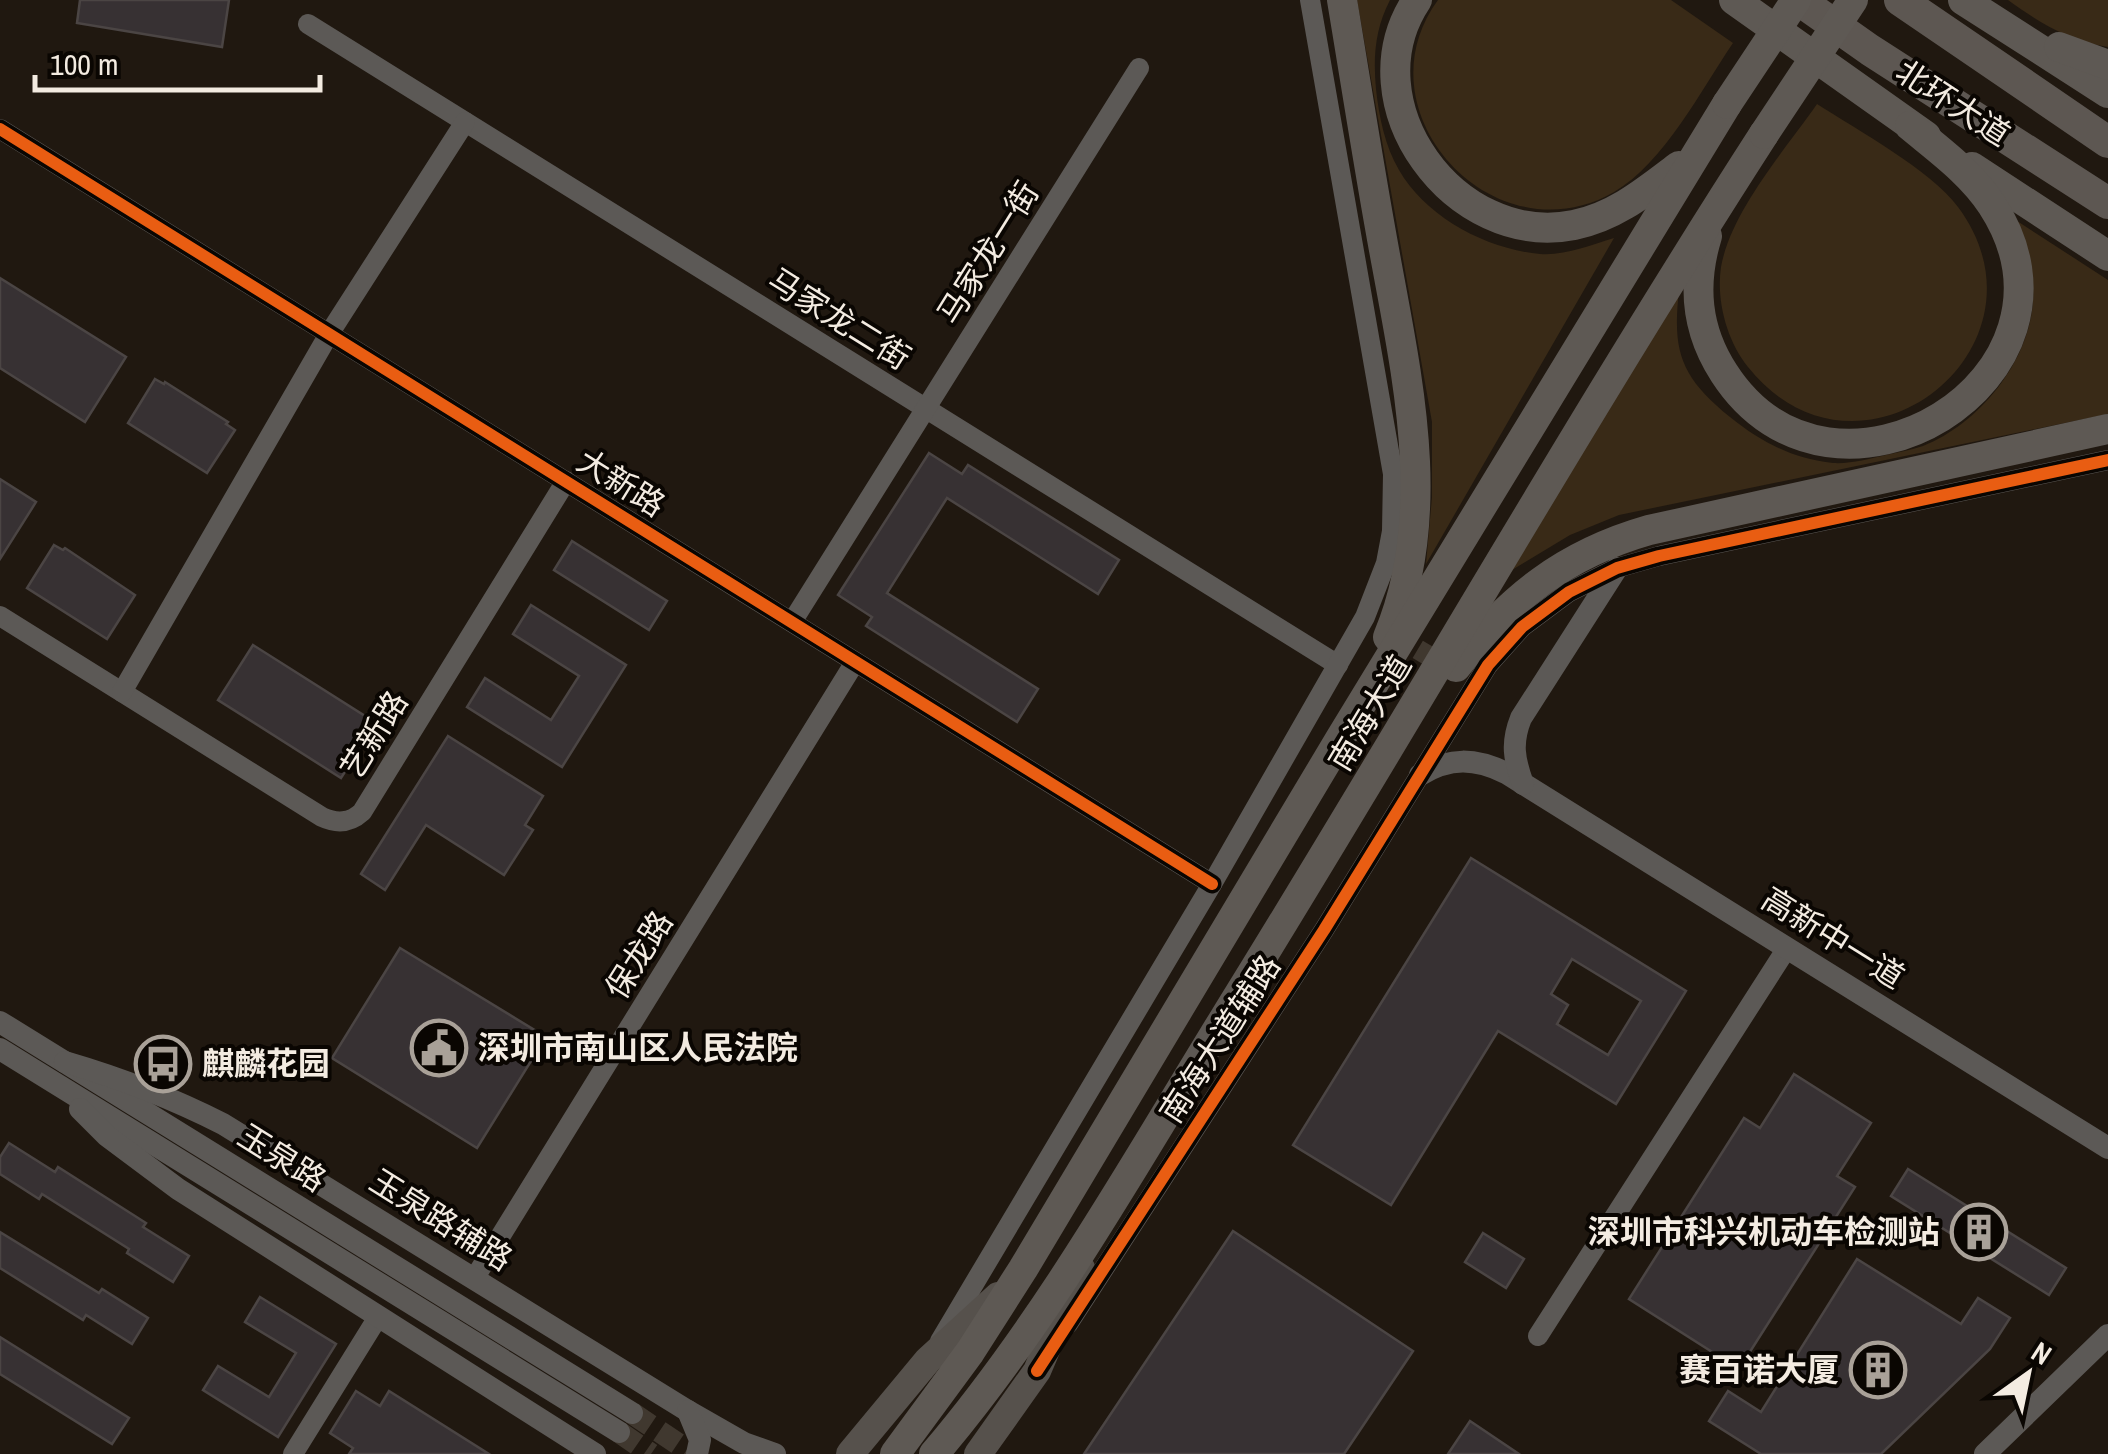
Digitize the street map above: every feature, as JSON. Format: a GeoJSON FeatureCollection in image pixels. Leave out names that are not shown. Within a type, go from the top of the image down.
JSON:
{"type":"FeatureCollection","features":[{"type":"Feature","properties":{"kind":"highway","name":"北环大道"},"geometry":{"type":"LineString","coordinates":[[1798,0],[2108,202]]}},
{"type":"Feature","properties":{"kind":"highway","name":"北环大道"},"geometry":{"type":"LineString","coordinates":[[1900,0],[2108,142]]}},
{"type":"Feature","properties":{"kind":"main road"},"geometry":{"type":"LineString","coordinates":[[1340,739],[1376,666],[1403,591],[1417,487],[1407,379],[1342,0]]}},
{"type":"Feature","properties":{"kind":"main road"},"geometry":{"type":"LineString","coordinates":[[1417,0],[1398,41],[1394,71],[1398,100],[1408,132],[1422,157],[1441,182],[1464,202],[1520,224],[1574,226],[1632,202],[1693,156]]}},
{"type":"Feature","properties":{"kind":"main road"},"geometry":{"type":"LineString","coordinates":[[1734,0],[1910,126],[2108,256]]}},
{"type":"Feature","properties":{"kind":"main road","name":"南海大道"},"geometry":{"type":"LineString","coordinates":[[895,1454],[952,1379],[1023,1270],[1693,156],[1798,0]]}},
{"type":"Feature","properties":{"kind":"main road","name":"南海大道"},"geometry":{"type":"LineString","coordinates":[[934,1454],[1000,1369],[1102,1216],[1381,764],[1583,421],[1718,204],[1853,0]]}},
{"type":"Feature","properties":{"kind":"main road"},"geometry":{"type":"LineString","coordinates":[[1963,0],[2108,94]]}},
{"type":"Feature","properties":{"kind":"main road"},"geometry":{"type":"LineString","coordinates":[[2005,28],[2108,65]]}},
{"type":"Feature","properties":{"kind":"main road"},"geometry":{"type":"LineString","coordinates":[[1718,204],[1700,261],[1698,304],[1712,354],[1728,380],[1774,424],[1798,436],[1824,443],[1852,444],[1881,442],[1912,432],[1963,403],[1991,374],[2010,338],[2018,283],[2004,229],[1992,205],[1949,158],[1910,126]]}},
{"type":"Feature","properties":{"kind":"main road"},"geometry":{"type":"LineString","coordinates":[[1381,764],[1495,620],[1542,579],[1594,548],[1649,530],[2108,429]]}},
{"type":"Feature","properties":{"kind":"main road"},"geometry":{"type":"LineString","coordinates":[[978,1454],[1037,1372],[1102,1216]]}},
{"type":"Feature","properties":{"kind":"main road"},"geometry":{"type":"LineString","coordinates":[[850,1454],[928,1360],[1023,1270]]}},
{"type":"Feature","properties":{"kind":"street"},"geometry":{"type":"LineString","coordinates":[[928,1360],[1338,665],[1372,621],[1389,547],[1393,474],[1310,0]]}},
{"type":"Feature","properties":{"kind":"street","name":"马家龙二街"},"geometry":{"type":"LineString","coordinates":[[308,24],[1338,665]]}},
{"type":"Feature","properties":{"kind":"street","name":"马家龙一街"},"geometry":{"type":"LineString","coordinates":[[792,622],[1139,68]]}},
{"type":"Feature","properties":{"kind":"street"},"geometry":{"type":"LineString","coordinates":[[122,692],[329,334],[465,122]]}},
{"type":"Feature","properties":{"kind":"street","name":"大新路"},"geometry":{"type":"LineString","coordinates":[[0,129],[1212,884]]}},
{"type":"Feature","properties":{"kind":"street","name":"南海大道辅路"},"geometry":{"type":"LineString","coordinates":[[1037,1372],[1324,930],[1445,734],[1469,681],[1544,609],[1568,592],[1617,568],[1659,556],[2108,460]]}},
{"type":"Feature","properties":{"kind":"street","name":"艺新路"},"geometry":{"type":"LineString","coordinates":[[0,616],[322,818],[339,822],[356,818],[566,482]]}},
{"type":"Feature","properties":{"kind":"street"},"geometry":{"type":"LineString","coordinates":[[1523,784],[1512,745],[1520,718],[1617,568]]}},
{"type":"Feature","properties":{"kind":"street","name":"保龙路"},"geometry":{"type":"LineString","coordinates":[[474,1278],[855,662]]}},
{"type":"Feature","properties":{"kind":"street","name":"高新中一道"},"geometry":{"type":"LineString","coordinates":[[1420,775],[1448,762],[1464,760],[1492,766],[2108,1148]]}},
{"type":"Feature","properties":{"kind":"street"},"geometry":{"type":"LineString","coordinates":[[1538,1336],[1788,948]]}},
{"type":"Feature","properties":{"kind":"street","name":"玉泉路"},"geometry":{"type":"LineString","coordinates":[[0,1022],[59,1072],[626,1423]]}},
{"type":"Feature","properties":{"kind":"street","name":"玉泉路"},"geometry":{"type":"LineString","coordinates":[[0,1048],[59,1072]]}},
{"type":"Feature","properties":{"kind":"street"},"geometry":{"type":"LineString","coordinates":[[59,1072],[107,1136],[140,1163],[594,1454]]}},
{"type":"Feature","properties":{"kind":"street","name":"玉泉路辅路"},"geometry":{"type":"LineString","coordinates":[[59,1072],[147,1088],[224,1124],[688,1411],[744,1443],[775,1454]]}},
{"type":"Feature","properties":{"kind":"street"},"geometry":{"type":"LineString","coordinates":[[293,1454],[378,1317]]}},
{"type":"Feature","properties":{"kind":"street"},"geometry":{"type":"LineString","coordinates":[[1986,1454],[2108,1334]]}},
{"type":"Feature","properties":{"kind":"street"},"geometry":{"type":"LineString","coordinates":[[688,1411],[700,1440],[697,1454]]}},
{"type":"Feature","properties":{"kind":"shaded area"},"geometry":{"type":"Polygon","coordinates":[[[1357,0],[1390,0],[1376,43],[1379,110],[1394,161],[1425,202],[1459,228],[1520,251],[1558,253],[1614,238],[1426,564],[1432,497],[1432,422],[1357,0]]]}},
{"type":"Feature","properties":{"kind":"shaded area"},"geometry":{"type":"Polygon","coordinates":[[[1438,0],[1671,0],[1733,43],[1665,145],[1632,179],[1614,192],[1569,208],[1525,207],[1484,191],[1451,164],[1426,128],[1414,87],[1417,43],[1438,0]]]}},
{"type":"Feature","properties":{"kind":"shaded area"},"geometry":{"type":"Polygon","coordinates":[[[2008,0],[2108,0],[2108,47],[2055,30],[2008,0]]]}},
{"type":"Feature","properties":{"kind":"shaded area"},"geometry":{"type":"Polygon","coordinates":[[[1817,104],[1892,151],[1946,193],[1958,207],[1983,260],[1985,311],[1967,356],[1934,392],[1891,415],[1843,421],[1793,406],[1748,367],[1725,320],[1721,267],[1736,224],[1817,104]]]}},
{"type":"Feature","properties":{"kind":"shaded area"},"geometry":{"type":"Polygon","coordinates":[[[2014,219],[2108,280],[2108,414],[1619,515],[1570,535],[1512,570],[1679,291],[1679,347],[1690,376],[1730,417],[1778,448],[1818,461],[1853,462],[1923,446],[1944,436],[1998,388],[2012,367],[2030,323],[2032,279],[2014,219]]]}},
{"type":"Feature","properties":{"kind":"building"},"geometry":{"type":"Polygon","coordinates":[[[80,0],[229,0],[222,47],[77,23],[80,0]]]}},
{"type":"Feature","properties":{"kind":"building"},"geometry":{"type":"Polygon","coordinates":[[[0,278],[126,357],[85,422],[0,368],[0,278]]]}},
{"type":"Feature","properties":{"kind":"building"},"geometry":{"type":"Polygon","coordinates":[[[155,379],[235,430],[207,473],[128,423],[155,379]]]}},
{"type":"Feature","properties":{"kind":"building"},"geometry":{"type":"Polygon","coordinates":[[[929,453],[962,474],[968,465],[1119,560],[1098,594],[947,498],[887,593],[1038,689],[1017,722],[866,626],[872,617],[838,595],[929,453]]]}},
{"type":"Feature","properties":{"kind":"building"},"geometry":{"type":"Polygon","coordinates":[[[0,479],[36,502],[0,559],[0,479]]]}},
{"type":"Feature","properties":{"kind":"building"},"geometry":{"type":"Polygon","coordinates":[[[572,541],[667,601],[649,630],[554,570],[572,541]]]}},
{"type":"Feature","properties":{"kind":"building"},"geometry":{"type":"Polygon","coordinates":[[[54,545],[65,548],[135,595],[107,639],[27,588],[54,545]]]}},
{"type":"Feature","properties":{"kind":"building"},"geometry":{"type":"Polygon","coordinates":[[[531,605],[626,665],[562,767],[467,707],[485,678],[551,720],[579,676],[513,634],[531,605]]]}},
{"type":"Feature","properties":{"kind":"building"},"geometry":{"type":"Polygon","coordinates":[[[253,645],[376,723],[341,778],[218,700],[253,645]]]}},
{"type":"Feature","properties":{"kind":"building"},"geometry":{"type":"Polygon","coordinates":[[[448,736],[543,796],[525,825],[533,830],[504,875],[426,825],[385,890],[361,874],[448,736]]]}},
{"type":"Feature","properties":{"kind":"building"},"geometry":{"type":"Polygon","coordinates":[[[1471,858],[1686,991],[1616,1104],[1498,1031],[1391,1205],[1293,1145],[1471,858]],[[1572,959],[1551,994],[1568,1005],[1557,1024],[1608,1055],[1641,1001],[1572,959]]]}},
{"type":"Feature","properties":{"kind":"building","name":"深圳市南山区人民法院"},"geometry":{"type":"Polygon","coordinates":[[[400,948],[546,1037],[477,1148],[332,1058],[400,948]]]}},
{"type":"Feature","properties":{"kind":"building"},"geometry":{"type":"Polygon","coordinates":[[[1794,1074],[1871,1123],[1837,1176],[1855,1187],[1739,1369],[1629,1299],[1744,1118],[1760,1128],[1794,1074]]]}},
{"type":"Feature","properties":{"kind":"building"},"geometry":{"type":"Polygon","coordinates":[[[9,1143],[55,1172],[58,1167],[146,1223],[143,1227],[189,1256],[173,1282],[42,1194],[39,1199],[0,1174],[0,1157],[9,1143]]]}},
{"type":"Feature","properties":{"kind":"building","name":"深圳市科兴机动车检测站"},"geometry":{"type":"Polygon","coordinates":[[[1908,1169],[2066,1268],[2049,1295],[1891,1196],[1908,1169]]]}},
{"type":"Feature","properties":{"kind":"building"},"geometry":{"type":"Polygon","coordinates":[[[1233,1231],[1413,1351],[1344,1454],[1084,1454],[1233,1231]]]}},
{"type":"Feature","properties":{"kind":"building"},"geometry":{"type":"Polygon","coordinates":[[[0,1232],[99,1293],[102,1289],[148,1318],[132,1344],[86,1315],[83,1320],[0,1268],[0,1232]]]}},
{"type":"Feature","properties":{"kind":"building"},"geometry":{"type":"Polygon","coordinates":[[[1483,1233],[1524,1259],[1506,1288],[1465,1262],[1483,1233]]]}},
{"type":"Feature","properties":{"kind":"building","name":"赛百诺大厦"},"geometry":{"type":"Polygon","coordinates":[[[1857,1259],[1961,1324],[1978,1298],[2010,1318],[1990,1349],[1881,1454],[1761,1454],[1709,1421],[1728,1391],[1761,1412],[1857,1259]]]}},
{"type":"Feature","properties":{"kind":"building"},"geometry":{"type":"Polygon","coordinates":[[[260,1297],[336,1344],[278,1437],[203,1390],[218,1366],[269,1397],[296,1353],[245,1322],[260,1297]]]}},
{"type":"Feature","properties":{"kind":"building"},"geometry":{"type":"Polygon","coordinates":[[[0,1337],[129,1418],[112,1444],[0,1374],[0,1337]]]}},
{"type":"Feature","properties":{"kind":"building"},"geometry":{"type":"Polygon","coordinates":[[[356,1391],[380,1406],[389,1391],[489,1454],[349,1454],[353,1448],[330,1433],[356,1391]]]}},
{"type":"Feature","properties":{"kind":"building"},"geometry":{"type":"Polygon","coordinates":[[[1470,1421],[1519,1454],[1448,1454],[1470,1421]]]}},
{"type":"Feature","properties":{"kind":"tunnel"},"geometry":{"type":"LineString","coordinates":[[1392,634],[1449,668]]}},
{"type":"Feature","properties":{"kind":"tunnel"},"geometry":{"type":"LineString","coordinates":[[632,1413],[693,1454]]}},
{"type":"Feature","properties":{"kind":"tunnel"},"geometry":{"type":"LineString","coordinates":[[619,1432],[651,1454]]}},
{"type":"Feature","properties":{"kind":"cycle path"},"geometry":{"type":"LineString","coordinates":[[0,129],[1212,884]]}},
{"type":"Feature","properties":{"kind":"cycle path"},"geometry":{"type":"LineString","coordinates":[[1037,1371],[1324,930],[1488,665],[1522,627],[1569,592],[1617,568],[1659,556],[2108,460]]}},
{"type":"Feature","properties":{"kind":"place","name":"深圳市南山区人民法院"},"geometry":{"type":"Point","coordinates":[439,1048]}},
{"type":"Feature","properties":{"kind":"place","name":"麒麟花园"},"geometry":{"type":"Point","coordinates":[163,1064]}},
{"type":"Feature","properties":{"kind":"place","name":"深圳市科兴机动车检测站"},"geometry":{"type":"Point","coordinates":[1979,1232]}},
{"type":"Feature","properties":{"kind":"place","name":"赛百诺大厦"},"geometry":{"type":"Point","coordinates":[1878,1370]}}]}
